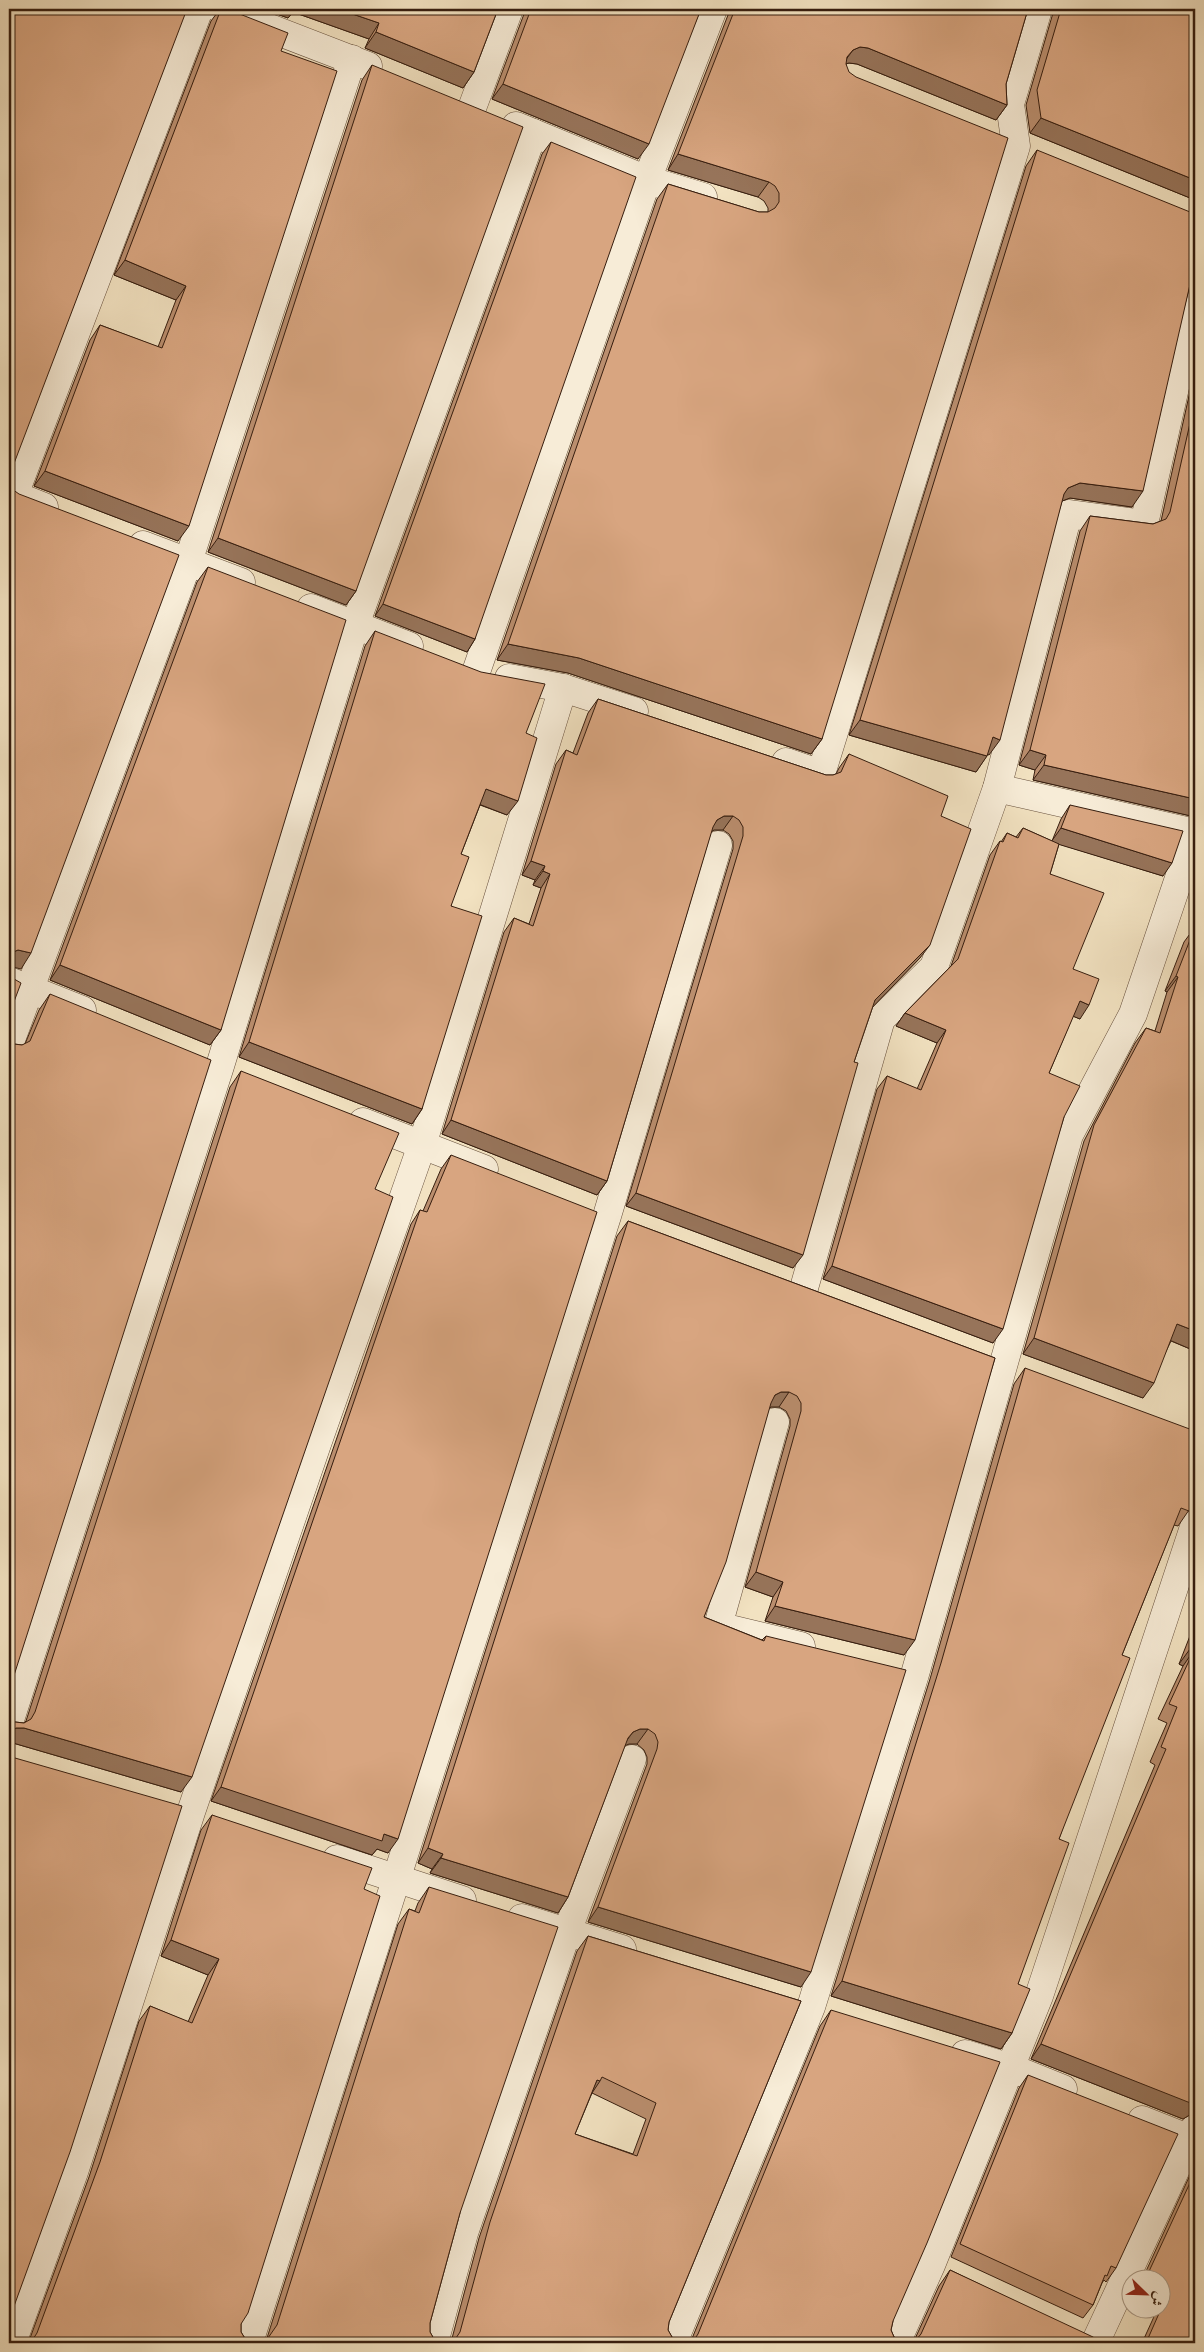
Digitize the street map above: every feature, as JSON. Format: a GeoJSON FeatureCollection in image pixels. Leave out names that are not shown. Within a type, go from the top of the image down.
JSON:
{"type":"FeatureCollection","features":[{"type":"Feature","properties":{"kind":"street"},"geometry":{"type":"LineString","coordinates":[[69,516],[10,499],[199,9]]}},
{"type":"Feature","properties":{"kind":"street"},"geometry":{"type":"LineString","coordinates":[[220,9],[389,74]]}},
{"type":"Feature","properties":{"kind":"street"},"geometry":{"type":"LineString","coordinates":[[509,9],[463,104],[647,180],[727,204]]}},
{"type":"Feature","properties":{"kind":"street"},"geometry":{"type":"LineString","coordinates":[[656,719],[563,688],[466,668],[647,180],[713,9]]}},
{"type":"Feature","properties":{"kind":"street"},"geometry":{"type":"LineString","coordinates":[[766,756],[821,774],[1016,146],[1010,104],[1038,9]]}},
{"type":"Feature","properties":{"kind":"street"},"geometry":{"type":"LineString","coordinates":[[9,1045],[19,985],[188,562],[352,59]]}},
{"type":"Feature","properties":{"kind":"street"},"geometry":{"type":"LineString","coordinates":[[9,1723],[220,1066],[355,625],[533,133]]}},
{"type":"Feature","properties":{"kind":"street"},"geometry":{"type":"LineString","coordinates":[[989,135],[1043,157]]}},
{"type":"Feature","properties":{"kind":"street"},"geometry":{"type":"LineString","coordinates":[[831,1298],[794,1285],[881,1019],[934,968],[998,788],[1068,514],[1144,524],[1195,299]]}},
{"type":"Feature","properties":{"kind":"street"},"geometry":{"type":"LineString","coordinates":[[124,538],[262,590]]}},
{"type":"Feature","properties":{"kind":"street"},"geometry":{"type":"LineString","coordinates":[[290,600],[429,654]]}},
{"type":"Feature","properties":{"kind":"street"},"geometry":{"type":"LineString","coordinates":[[12,2343],[204,1816],[313,1453],[422,1145],[563,688]]}},
{"type":"Feature","properties":{"kind":"street"},"geometry":{"type":"LineString","coordinates":[[673,2343],[811,2007],[915,1674],[994,1360],[1069,1135],[1133,1014],[1195,832],[998,788]]}},
{"type":"Feature","properties":{"kind":"street"},"geometry":{"type":"LineString","coordinates":[[245,2343],[252,2336],[395,1879],[597,1213],[718,845]]}},
{"type":"Feature","properties":{"kind":"street"},"geometry":{"type":"LineString","coordinates":[[19,985],[102,1019]]}},
{"type":"Feature","properties":{"kind":"street"},"geometry":{"type":"LineString","coordinates":[[193,1055],[248,1077]]}},
{"type":"Feature","properties":{"kind":"street"},"geometry":{"type":"LineString","coordinates":[[339,1113],[505,1177]]}},
{"type":"Feature","properties":{"kind":"street"},"geometry":{"type":"LineString","coordinates":[[597,1213],[635,1226]]}},
{"type":"Feature","properties":{"kind":"street"},"geometry":{"type":"LineString","coordinates":[[994,1360],[1030,1373]]}},
{"type":"Feature","properties":{"kind":"street"},"geometry":{"type":"LineString","coordinates":[[775,1422],[718,1626],[821,1651]]}},
{"type":"Feature","properties":{"kind":"street"},"geometry":{"type":"LineString","coordinates":[[896,2343],[931,2265],[1039,1996],[1195,1524]]}},
{"type":"Feature","properties":{"kind":"street"},"geometry":{"type":"LineString","coordinates":[[887,1667],[915,1674]]}},
{"type":"Feature","properties":{"kind":"street"},"geometry":{"type":"LineString","coordinates":[[434,2343],[464,2233],[567,1932],[632,1759]]}},
{"type":"Feature","properties":{"kind":"street"},"geometry":{"type":"LineString","coordinates":[[164,1804],[204,1816]]}},
{"type":"Feature","properties":{"kind":"street"},"geometry":{"type":"LineString","coordinates":[[310,1850],[395,1879],[642,1955]]}},
{"type":"Feature","properties":{"kind":"street"},"geometry":{"type":"LineString","coordinates":[[783,1998],[840,2015]]}},
{"type":"Feature","properties":{"kind":"street"},"geometry":{"type":"LineString","coordinates":[[944,2047],[1011,2068],[1082,2096]]}},
{"type":"Feature","properties":{"kind":"street"},"geometry":{"type":"LineString","coordinates":[[1070,2329],[1097,2342],[1193,2133],[1118,2110]]}},
{"type":"Feature","properties":{"kind":"street"},"geometry":{"type":"LineString","coordinates":[[931,2265],[957,2277]]}},
{"type":"Feature","properties":{"kind":"building"},"geometry":{"type":"Polygon","coordinates":[[[9,9],[187,9],[10,474],[9,482],[9,9]]]}},
{"type":"Feature","properties":{"kind":"building"},"geometry":{"type":"Polygon","coordinates":[[[221,9],[227,9],[288,33],[281,51],[337,71],[189,526],[45,471],[100,325],[162,348],[186,286],[125,260],[221,9]]]}},
{"type":"Feature","properties":{"kind":"building"},"geometry":{"type":"Polygon","coordinates":[[[338,9],[498,9],[474,72],[376,32],[379,23],[338,9]]]}},
{"type":"Feature","properties":{"kind":"building"},"geometry":{"type":"Polygon","coordinates":[[[531,9],[701,9],[649,144],[503,84],[531,9]]]}},
{"type":"Feature","properties":{"kind":"building"},"geometry":{"type":"Polygon","coordinates":[[[735,9],[1028,9],[1006,84],[1007,105],[868,48],[860,47],[853,50],[847,57],[846,64],[849,72],[856,77],[1008,138],[822,739],[579,658],[508,644],[668,184],[759,212],[768,212],[775,208],[779,202],[779,193],[775,186],[769,182],[678,154],[735,9]]]}},
{"type":"Feature","properties":{"kind":"building"},"geometry":{"type":"Polygon","coordinates":[[[1061,9],[1195,9],[1195,180],[1041,118],[1037,90],[1061,9]]]}},
{"type":"Feature","properties":{"kind":"building"},"geometry":{"type":"Polygon","coordinates":[[[372,65],[523,127],[356,591],[218,538],[372,65]]]}},
{"type":"Feature","properties":{"kind":"building"},"geometry":{"type":"Polygon","coordinates":[[[551,142],[636,177],[475,639],[383,604],[551,142]]]}},
{"type":"Feature","properties":{"kind":"building"},"geometry":{"type":"Polygon","coordinates":[[[1037,150],[1195,214],[1195,273],[1191,280],[1143,491],[1080,483],[1068,488],[1064,494],[1000,740],[993,737],[987,756],[860,720],[1037,150]]]}},
{"type":"Feature","properties":{"kind":"building"},"geometry":{"type":"Polygon","coordinates":[[[1195,401],[1195,799],[1044,765],[1046,755],[1030,750],[1090,516],[1153,524],[1166,519],[1170,512],[1195,401]]]}},
{"type":"Feature","properties":{"kind":"building"},"geometry":{"type":"Polygon","coordinates":[[[9,482],[12,489],[19,494],[179,555],[31,953],[18,950],[9,955],[9,482]]]}},
{"type":"Feature","properties":{"kind":"building"},"geometry":{"type":"Polygon","coordinates":[[[208,567],[346,620],[221,1030],[60,965],[208,567]]]}},
{"type":"Feature","properties":{"kind":"building"},"geometry":{"type":"Polygon","coordinates":[[[375,631],[481,672],[545,684],[526,733],[537,738],[518,801],[486,789],[461,854],[469,857],[451,906],[482,916],[422,1109],[249,1042],[375,631]]]}},
{"type":"Feature","properties":{"kind":"building"},"geometry":{"type":"Polygon","coordinates":[[[598,699],[826,775],[841,772],[849,754],[948,796],[941,816],[971,829],[930,945],[875,1000],[854,1062],[858,1063],[803,1255],[636,1193],[743,836],[743,827],[739,820],[733,816],[724,816],[717,820],[713,827],[607,1181],[451,1120],[514,918],[533,926],[550,874],[543,871],[545,866],[531,861],[566,750],[577,755],[598,699]]]}},
{"type":"Feature","properties":{"kind":"building"},"geometry":{"type":"Polygon","coordinates":[[[1070,805],[1183,831],[1172,863],[1061,828],[1070,805]]]}},
{"type":"Feature","properties":{"kind":"building"},"geometry":{"type":"Polygon","coordinates":[[[1023,828],[1059,844],[1050,874],[1104,893],[1073,969],[1099,979],[1089,1005],[1080,1001],[1049,1073],[1080,1086],[1064,1117],[1003,1329],[832,1266],[887,1076],[921,1090],[946,1030],[905,1013],[958,959],[1000,841],[1003,842],[1007,833],[1018,838],[1023,828]]]}},
{"type":"Feature","properties":{"kind":"building"},"geometry":{"type":"Polygon","coordinates":[[[1195,927],[1195,1331],[1177,1324],[1154,1383],[1034,1338],[1094,1125],[1146,1028],[1160,1033],[1178,977],[1176,976],[1195,927]]]}},
{"type":"Feature","properties":{"kind":"building"},"geometry":{"type":"Polygon","coordinates":[[[9,976],[21,983],[9,1015],[9,976]]]}},
{"type":"Feature","properties":{"kind":"building"},"geometry":{"type":"Polygon","coordinates":[[[50,994],[211,1060],[9,1691],[9,1143],[11,1138],[9,1137],[9,1040],[14,1044],[22,1045],[30,1041],[50,994]]]}},
{"type":"Feature","properties":{"kind":"building"},"geometry":{"type":"Polygon","coordinates":[[[241,1071],[399,1133],[375,1189],[393,1197],[192,1777],[24,1728],[16,1728],[9,1732],[9,1718],[15,1722],[24,1723],[31,1719],[35,1712],[241,1071]]]}},
{"type":"Feature","properties":{"kind":"building"},"geometry":{"type":"Polygon","coordinates":[[[451,1155],[597,1212],[398,1839],[384,1834],[382,1841],[221,1787],[420,1210],[427,1212],[451,1155]]]}},
{"type":"Feature","properties":{"kind":"building"},"geometry":{"type":"Polygon","coordinates":[[[628,1221],[995,1358],[915,1640],[775,1606],[783,1582],[756,1572],[801,1411],[801,1403],[797,1396],[789,1392],[781,1392],[775,1395],[771,1403],[726,1562],[704,1617],[764,1641],[766,1636],[906,1670],[811,1972],[598,1907],[657,1749],[658,1742],[655,1734],[648,1729],[640,1729],[633,1732],[628,1738],[568,1897],[441,1858],[443,1854],[428,1848],[628,1221]]]}},
{"type":"Feature","properties":{"kind":"building"},"geometry":{"type":"Polygon","coordinates":[[[1025,1368],[1195,1431],[1195,1497],[1189,1511],[1181,1508],[1122,1655],[1130,1658],[1059,1839],[1069,1843],[1018,1984],[1030,1989],[1012,2033],[842,1981],[941,1663],[1025,1368]]]}},
{"type":"Feature","properties":{"kind":"building"},"geometry":{"type":"Polygon","coordinates":[[[1195,1635],[1195,2103],[1193,2104],[1041,2044],[1166,1749],[1161,1747],[1177,1707],[1169,1704],[1194,1650],[1190,1649],[1195,1635]]]}},
{"type":"Feature","properties":{"kind":"building"},"geometry":{"type":"Polygon","coordinates":[[[9,1753],[15,1758],[182,1806],[70,2152],[9,2320],[9,1753]]]}},
{"type":"Feature","properties":{"kind":"building"},"geometry":{"type":"Polygon","coordinates":[[[212,1815],[372,1868],[364,1889],[380,1896],[248,2313],[241,2324],[241,2332],[246,2340],[253,2343],[26,2343],[33,2339],[37,2333],[100,2162],[150,2006],[192,2023],[219,1959],[171,1940],[212,1815]]]}},
{"type":"Feature","properties":{"kind":"building"},"geometry":{"type":"Polygon","coordinates":[[[429,1887],[558,1927],[460,2213],[430,2323],[430,2332],[434,2339],[441,2343],[253,2343],[261,2342],[268,2338],[277,2325],[409,1909],[419,1913],[429,1887]]]}},
{"type":"Feature","properties":{"kind":"building"},"geometry":{"type":"Polygon","coordinates":[[[588,1936],[801,2001],[669,2322],[668,2330],[672,2337],[677,2342],[686,2343],[441,2343],[449,2342],[456,2338],[460,2332],[490,2222],[588,1936]],[[602,2077],[600,2081],[597,2080],[575,2134],[637,2156],[656,2103],[602,2077]]]}},
{"type":"Feature","properties":{"kind":"building"},"geometry":{"type":"Polygon","coordinates":[[[831,2010],[1000,2062],[927,2243],[893,2321],[891,2330],[894,2337],[901,2342],[908,2343],[686,2343],[694,2340],[698,2334],[831,2010]]]}},
{"type":"Feature","properties":{"kind":"building"},"geometry":{"type":"Polygon","coordinates":[[[1028,2075],[1178,2134],[1116,2268],[1111,2266],[1107,2276],[1105,2275],[1093,2305],[960,2244],[1028,2075]]]}},
{"type":"Feature","properties":{"kind":"building"},"geometry":{"type":"Polygon","coordinates":[[[1195,2172],[1195,2343],[1146,2343],[1156,2320],[1172,2320],[1172,2270],[1150,2270],[1195,2172]]]}},
{"type":"Feature","properties":{"kind":"building"},"geometry":{"type":"Polygon","coordinates":[[[950,2270],[1100,2342],[1114,2343],[908,2343],[916,2340],[921,2334],[950,2270]]]}},
{"type":"Feature","properties":{"kind":"building"},"geometry":{"type":"Polygon","coordinates":[[[9,2333],[11,2338],[18,2342],[26,2343],[9,2343],[9,2333]]]}}]}
